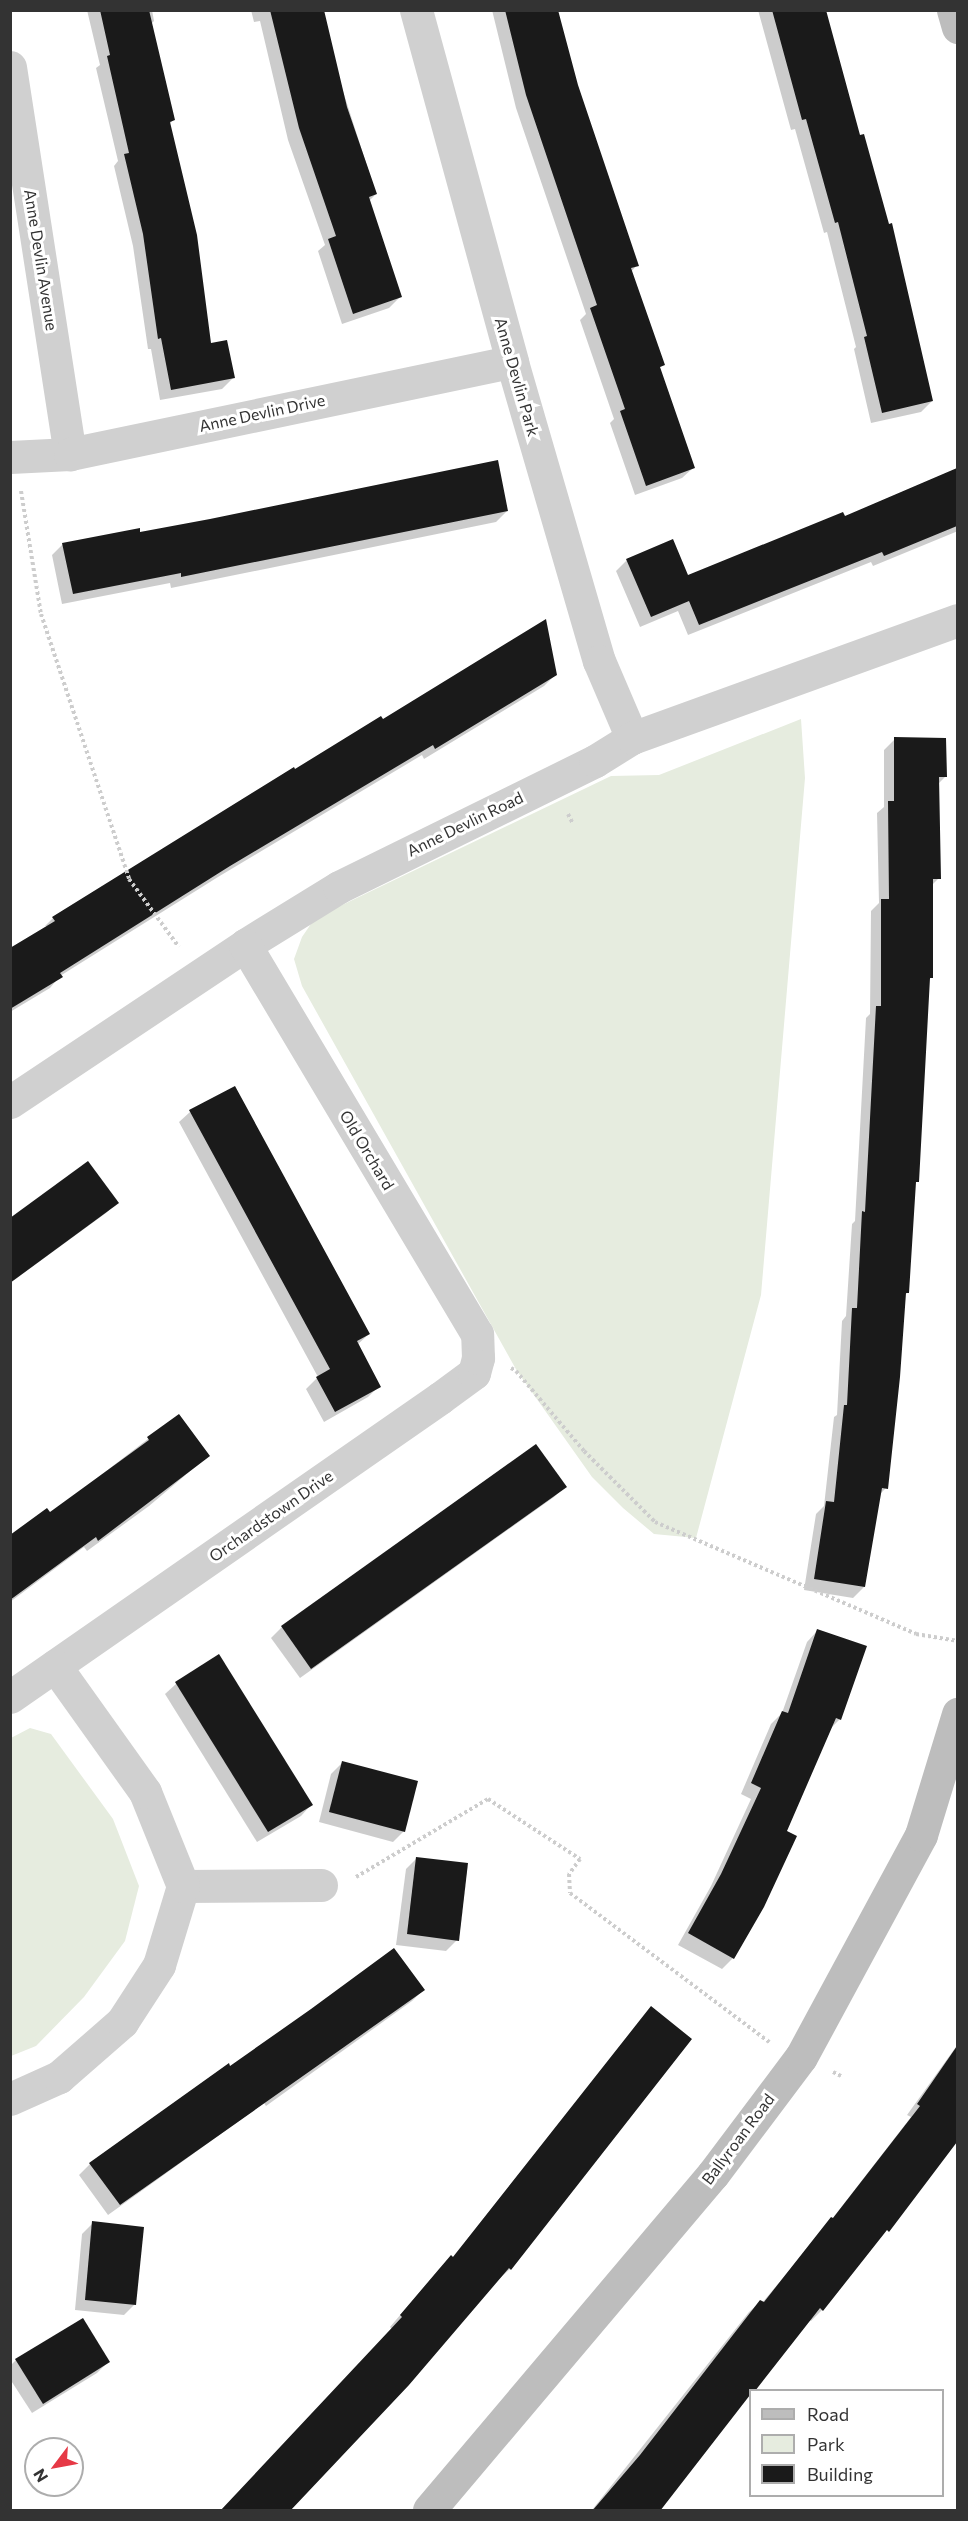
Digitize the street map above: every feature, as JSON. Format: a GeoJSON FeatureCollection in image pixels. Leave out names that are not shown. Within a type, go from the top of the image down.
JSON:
{"type":"FeatureCollection","features":[{"type":"Feature","properties":{"kind":"main road"},"geometry":{"type":"LineString","coordinates":[[953,10],[957,27]]}},
{"type":"Feature","properties":{"kind":"main road","name":"Ballyroan Road"},"geometry":{"type":"LineString","coordinates":[[429,2511],[713,2174],[801,2056],[921,1835],[957,1714]]}},
{"type":"Feature","properties":{"kind":"street","name":"Anne Devlin Park"},"geometry":{"type":"LineString","coordinates":[[416,10],[512,362],[599,661],[632,738]]}},
{"type":"Feature","properties":{"kind":"street","name":"Anne Devlin Avenue"},"geometry":{"type":"LineString","coordinates":[[10,67],[70,454]]}},
{"type":"Feature","properties":{"kind":"street","name":"Anne Devlin Drive"},"geometry":{"type":"LineString","coordinates":[[16,473],[70,454],[512,362]]}},
{"type":"Feature","properties":{"kind":"street","name":"Anne Devlin Road"},"geometry":{"type":"LineString","coordinates":[[10,1102],[245,945],[339,887],[595,760],[632,738],[957,620]]}},
{"type":"Feature","properties":{"kind":"street","name":"Old Orchard"},"geometry":{"type":"LineString","coordinates":[[245,945],[493,1362]]}},
{"type":"Feature","properties":{"kind":"street","name":"Orchardstown Drive"},"geometry":{"type":"LineString","coordinates":[[10,1697],[493,1362]]}},
{"type":"Feature","properties":{"kind":"street"},"geometry":{"type":"LineString","coordinates":[[10,2099],[59,2077],[122,2022],[159,1965],[183,1886],[145,1792],[55,1666]]}},
{"type":"Feature","properties":{"kind":"street"},"geometry":{"type":"LineString","coordinates":[[183,1886],[321,1885]]}},
{"type":"Feature","properties":{"kind":"path"},"geometry":{"type":"LineString","coordinates":[[16,473],[41,614],[129,879],[180,948]]}},
{"type":"Feature","properties":{"kind":"path"},"geometry":{"type":"LineString","coordinates":[[493,1362],[516,1371],[584,1451],[656,1522],[916,1634],[957,1641]]}},
{"type":"Feature","properties":{"kind":"path"},"geometry":{"type":"LineString","coordinates":[[357,1877],[488,1799],[580,1859],[569,1874],[570,1893],[760,2037]]}},
{"type":"Feature","properties":{"kind":"green space"},"geometry":{"type":"Polygon","coordinates":[[[801,719],[805,778],[761,1295],[696,1538],[654,1534],[623,1508],[592,1477],[517,1371],[302,986],[294,959],[302,937],[315,918],[611,776],[659,775],[801,719]]]}},
{"type":"Feature","properties":{"kind":"green space"},"geometry":{"type":"Polygon","coordinates":[[[30,1728],[51,1734],[113,1819],[139,1886],[125,1941],[84,1997],[36,2046],[11,2056],[11,1738],[30,1728]]]}},
{"type":"Feature","properties":{"kind":"building"},"geometry":{"type":"Polygon","coordinates":[[[100,10],[149,10],[175,120],[170,122],[197,235],[211,343],[227,340],[235,378],[171,390],[161,338],[158,339],[143,234],[124,154],[129,153],[107,56],[110,55],[100,10]]]}},
{"type":"Feature","properties":{"kind":"building"},"geometry":{"type":"Polygon","coordinates":[[[270,10],[324,10],[347,107],[377,194],[369,197],[402,297],[353,314],[328,239],[336,236],[299,128],[270,10]]]}},
{"type":"Feature","properties":{"kind":"building"},"geometry":{"type":"Polygon","coordinates":[[[505,10],[558,10],[578,85],[639,266],[631,268],[665,365],[660,367],[695,468],[646,486],[620,411],[625,409],[590,308],[597,305],[526,95],[505,10]]]}},
{"type":"Feature","properties":{"kind":"building"},"geometry":{"type":"Polygon","coordinates":[[[772,10],[826,10],[860,135],[864,134],[889,224],[892,223],[933,401],[882,413],[864,337],[867,336],[838,222],[835,223],[806,119],[802,120],[772,10]]]}},
{"type":"Feature","properties":{"kind":"building"},"geometry":{"type":"Polygon","coordinates":[[[498,460],[508,511],[181,577],[181,573],[73,594],[62,543],[140,528],[140,532],[210,519],[498,460]]]}},
{"type":"Feature","properties":{"kind":"building"},"geometry":{"type":"Polygon","coordinates":[[[957,468],[957,526],[884,556],[882,552],[699,625],[689,601],[651,617],[626,559],[673,539],[688,575],[843,512],[845,516],[957,468]]]}},
{"type":"Feature","properties":{"kind":"building"},"geometry":{"type":"Polygon","coordinates":[[[546,619],[557,675],[435,749],[433,745],[230,866],[60,973],[63,977],[10,1009],[10,948],[55,921],[52,917],[294,767],[295,769],[381,716],[383,719],[546,619]]]}},
{"type":"Feature","properties":{"kind":"building"},"geometry":{"type":"Polygon","coordinates":[[[894,737],[946,738],[947,777],[939,777],[941,879],[933,879],[933,978],[930,978],[919,1182],[916,1182],[909,1293],[906,1293],[888,1489],[882,1488],[865,1587],[814,1579],[826,1501],[834,1502],[844,1405],[847,1405],[852,1308],[857,1308],[862,1211],[865,1212],[876,1006],[881,1006],[881,899],[889,899],[888,801],[894,801],[894,737]]]}},
{"type":"Feature","properties":{"kind":"building"},"geometry":{"type":"Polygon","coordinates":[[[235,1086],[370,1334],[357,1341],[381,1387],[335,1412],[316,1377],[330,1369],[189,1110],[235,1086]]]}},
{"type":"Feature","properties":{"kind":"building"},"geometry":{"type":"Polygon","coordinates":[[[88,1161],[119,1203],[10,1283],[10,1218],[88,1161]]]}},
{"type":"Feature","properties":{"kind":"building"},"geometry":{"type":"Polygon","coordinates":[[[179,1414],[210,1456],[98,1541],[96,1537],[10,1600],[10,1535],[47,1508],[50,1512],[149,1440],[147,1437],[179,1414]]]}},
{"type":"Feature","properties":{"kind":"building"},"geometry":{"type":"Polygon","coordinates":[[[536,1444],[567,1487],[311,1669],[281,1626],[536,1444]]]}},
{"type":"Feature","properties":{"kind":"building"},"geometry":{"type":"Polygon","coordinates":[[[817,1629],[867,1646],[841,1720],[836,1718],[787,1831],[797,1836],[764,1907],[734,1959],[688,1933],[721,1874],[761,1788],[751,1783],[782,1711],[788,1713],[817,1629]]]}},
{"type":"Feature","properties":{"kind":"building"},"geometry":{"type":"Polygon","coordinates":[[[219,1654],[313,1805],[268,1832],[175,1682],[219,1654]]]}},
{"type":"Feature","properties":{"kind":"building"},"geometry":{"type":"Polygon","coordinates":[[[342,1761],[418,1781],[405,1832],[329,1812],[342,1761]]]}},
{"type":"Feature","properties":{"kind":"building"},"geometry":{"type":"Polygon","coordinates":[[[416,1857],[468,1863],[459,1941],[407,1934],[416,1857]]]}},
{"type":"Feature","properties":{"kind":"building"},"geometry":{"type":"Polygon","coordinates":[[[394,1948],[425,1990],[120,2205],[89,2163],[229,2063],[230,2066],[311,2009],[394,1948]]]}},
{"type":"Feature","properties":{"kind":"building"},"geometry":{"type":"Polygon","coordinates":[[[651,2006],[692,2039],[511,2270],[509,2268],[409,2385],[290,2511],[220,2511],[402,2317],[400,2315],[451,2255],[453,2257],[651,2006]]]}},
{"type":"Feature","properties":{"kind":"building"},"geometry":{"type":"Polygon","coordinates":[[[957,2046],[957,2142],[889,2232],[887,2230],[823,2311],[820,2308],[757,2389],[749,2389],[749,2396],[660,2511],[592,2511],[640,2455],[760,2300],[764,2302],[831,2217],[833,2218],[920,2106],[917,2104],[957,2046]]]}},
{"type":"Feature","properties":{"kind":"building"},"geometry":{"type":"Polygon","coordinates":[[[92,2221],[144,2227],[136,2305],[85,2300],[92,2221]]]}},
{"type":"Feature","properties":{"kind":"building"},"geometry":{"type":"Polygon","coordinates":[[[83,2318],[110,2362],[43,2404],[15,2359],[83,2318]]]}}]}
